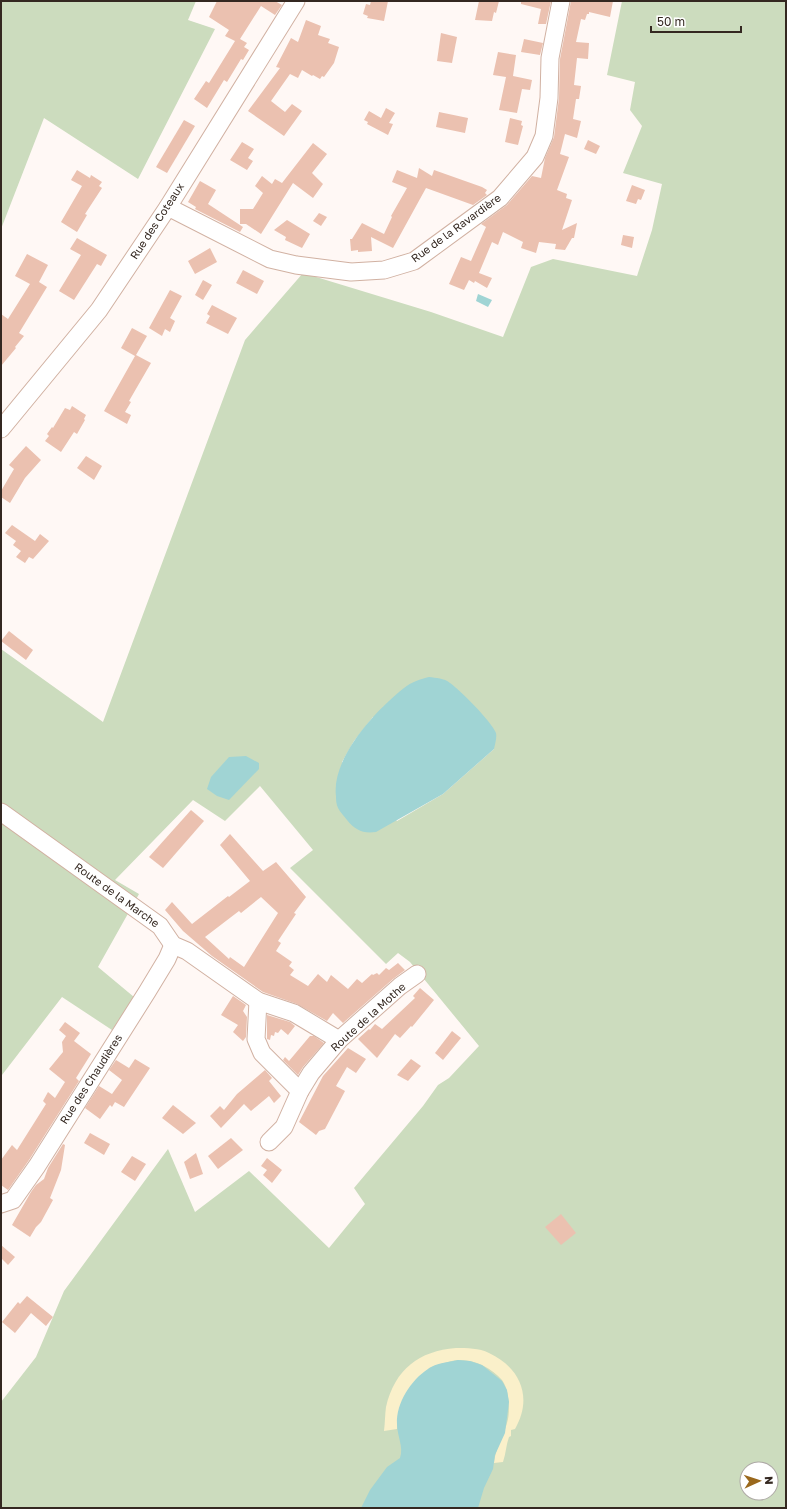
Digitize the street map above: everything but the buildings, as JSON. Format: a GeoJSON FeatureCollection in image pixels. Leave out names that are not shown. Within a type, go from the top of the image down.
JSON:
{"type":"FeatureCollection","features":[{"type":"Feature","properties":{"kind":"street","name":"Rue des Coteaux"},"geometry":{"type":"LineString","coordinates":[[1,429],[99,310],[168,207],[296,1]]}},
{"type":"Feature","properties":{"kind":"street","name":"Rue de la Ravardière"},"geometry":{"type":"LineString","coordinates":[[168,207],[270,259],[296,265],[351,272],[384,270],[414,261],[500,198],[535,157],[544,136],[549,98],[550,58],[561,1]]}},
{"type":"Feature","properties":{"kind":"street","name":"Route de la Marche"},"geometry":{"type":"LineString","coordinates":[[1,812],[155,921],[173,946]]}},
{"type":"Feature","properties":{"kind":"street"},"geometry":{"type":"LineString","coordinates":[[173,946],[187,951],[258,1001],[294,1013],[339,1040]]}},
{"type":"Feature","properties":{"kind":"street","name":"Rue des Chaudières"},"geometry":{"type":"LineString","coordinates":[[1,1204],[13,1200],[37,1166],[147,992],[173,946]]}},
{"type":"Feature","properties":{"kind":"street","name":"Route de la Mothe"},"geometry":{"type":"LineString","coordinates":[[270,1142],[284,1127],[300,1091],[311,1072],[339,1040],[400,986],[417,974]]}},
{"type":"Feature","properties":{"kind":"street"},"geometry":{"type":"LineString","coordinates":[[258,1001],[256,1039],[262,1053],[300,1091]]}},
{"type":"Feature","properties":{"kind":"green space"},"geometry":{"type":"Polygon","coordinates":[[[1,1],[196,1],[188,20],[215,29],[138,179],[44,118],[1,229],[1,1]]]}},
{"type":"Feature","properties":{"kind":"green space"},"geometry":{"type":"Polygon","coordinates":[[[622,1],[786,1],[786,1508],[1,1508],[1,1402],[36,1357],[64,1291],[168,1149],[195,1212],[249,1171],[329,1248],[365,1204],[354,1188],[423,1106],[438,1085],[449,1078],[479,1046],[410,962],[398,953],[386,964],[290,868],[313,850],[260,786],[225,821],[193,800],[115,880],[139,894],[98,967],[134,997],[112,1030],[62,997],[2,1075],[1,649],[103,722],[245,340],[303,273],[431,312],[503,337],[531,267],[553,259],[637,276],[652,230],[662,184],[623,173],[642,126],[630,110],[635,82],[607,75],[622,1]],[[373,717],[354,741],[342,762],[397,821],[443,794],[494,749],[373,717]]]}},
{"type":"Feature","properties":{"kind":"sand"},"geometry":{"type":"Polygon","coordinates":[[[456,1348],[481,1350],[500,1359],[516,1375],[521,1385],[523,1406],[515,1429],[511,1430],[511,1436],[508,1440],[503,1462],[494,1463],[496,1452],[508,1419],[508,1394],[502,1380],[498,1376],[488,1368],[470,1361],[458,1360],[429,1368],[397,1422],[397,1429],[384,1431],[386,1407],[390,1394],[402,1372],[410,1364],[431,1353],[456,1348]]]}},
{"type":"Feature","properties":{"kind":"water"},"geometry":{"type":"Polygon","coordinates":[[[478,294],[492,300],[488,307],[476,301],[478,294]]]}},
{"type":"Feature","properties":{"kind":"water"},"geometry":{"type":"Polygon","coordinates":[[[429,677],[440,678],[448,681],[475,706],[496,733],[494,749],[443,794],[376,832],[363,832],[356,829],[338,808],[336,797],[336,781],[348,751],[369,721],[393,697],[416,681],[429,677]]]}},
{"type":"Feature","properties":{"kind":"water"},"geometry":{"type":"Polygon","coordinates":[[[246,756],[259,763],[259,769],[229,800],[217,796],[207,789],[211,777],[229,757],[246,756]]]}},
{"type":"Feature","properties":{"kind":"water"},"geometry":{"type":"Polygon","coordinates":[[[458,1360],[470,1361],[482,1365],[502,1381],[507,1390],[509,1402],[505,1433],[495,1455],[493,1469],[484,1488],[478,1508],[361,1508],[370,1490],[387,1467],[400,1458],[401,1446],[397,1428],[397,1416],[402,1400],[410,1386],[431,1367],[458,1360]]]}}]}
